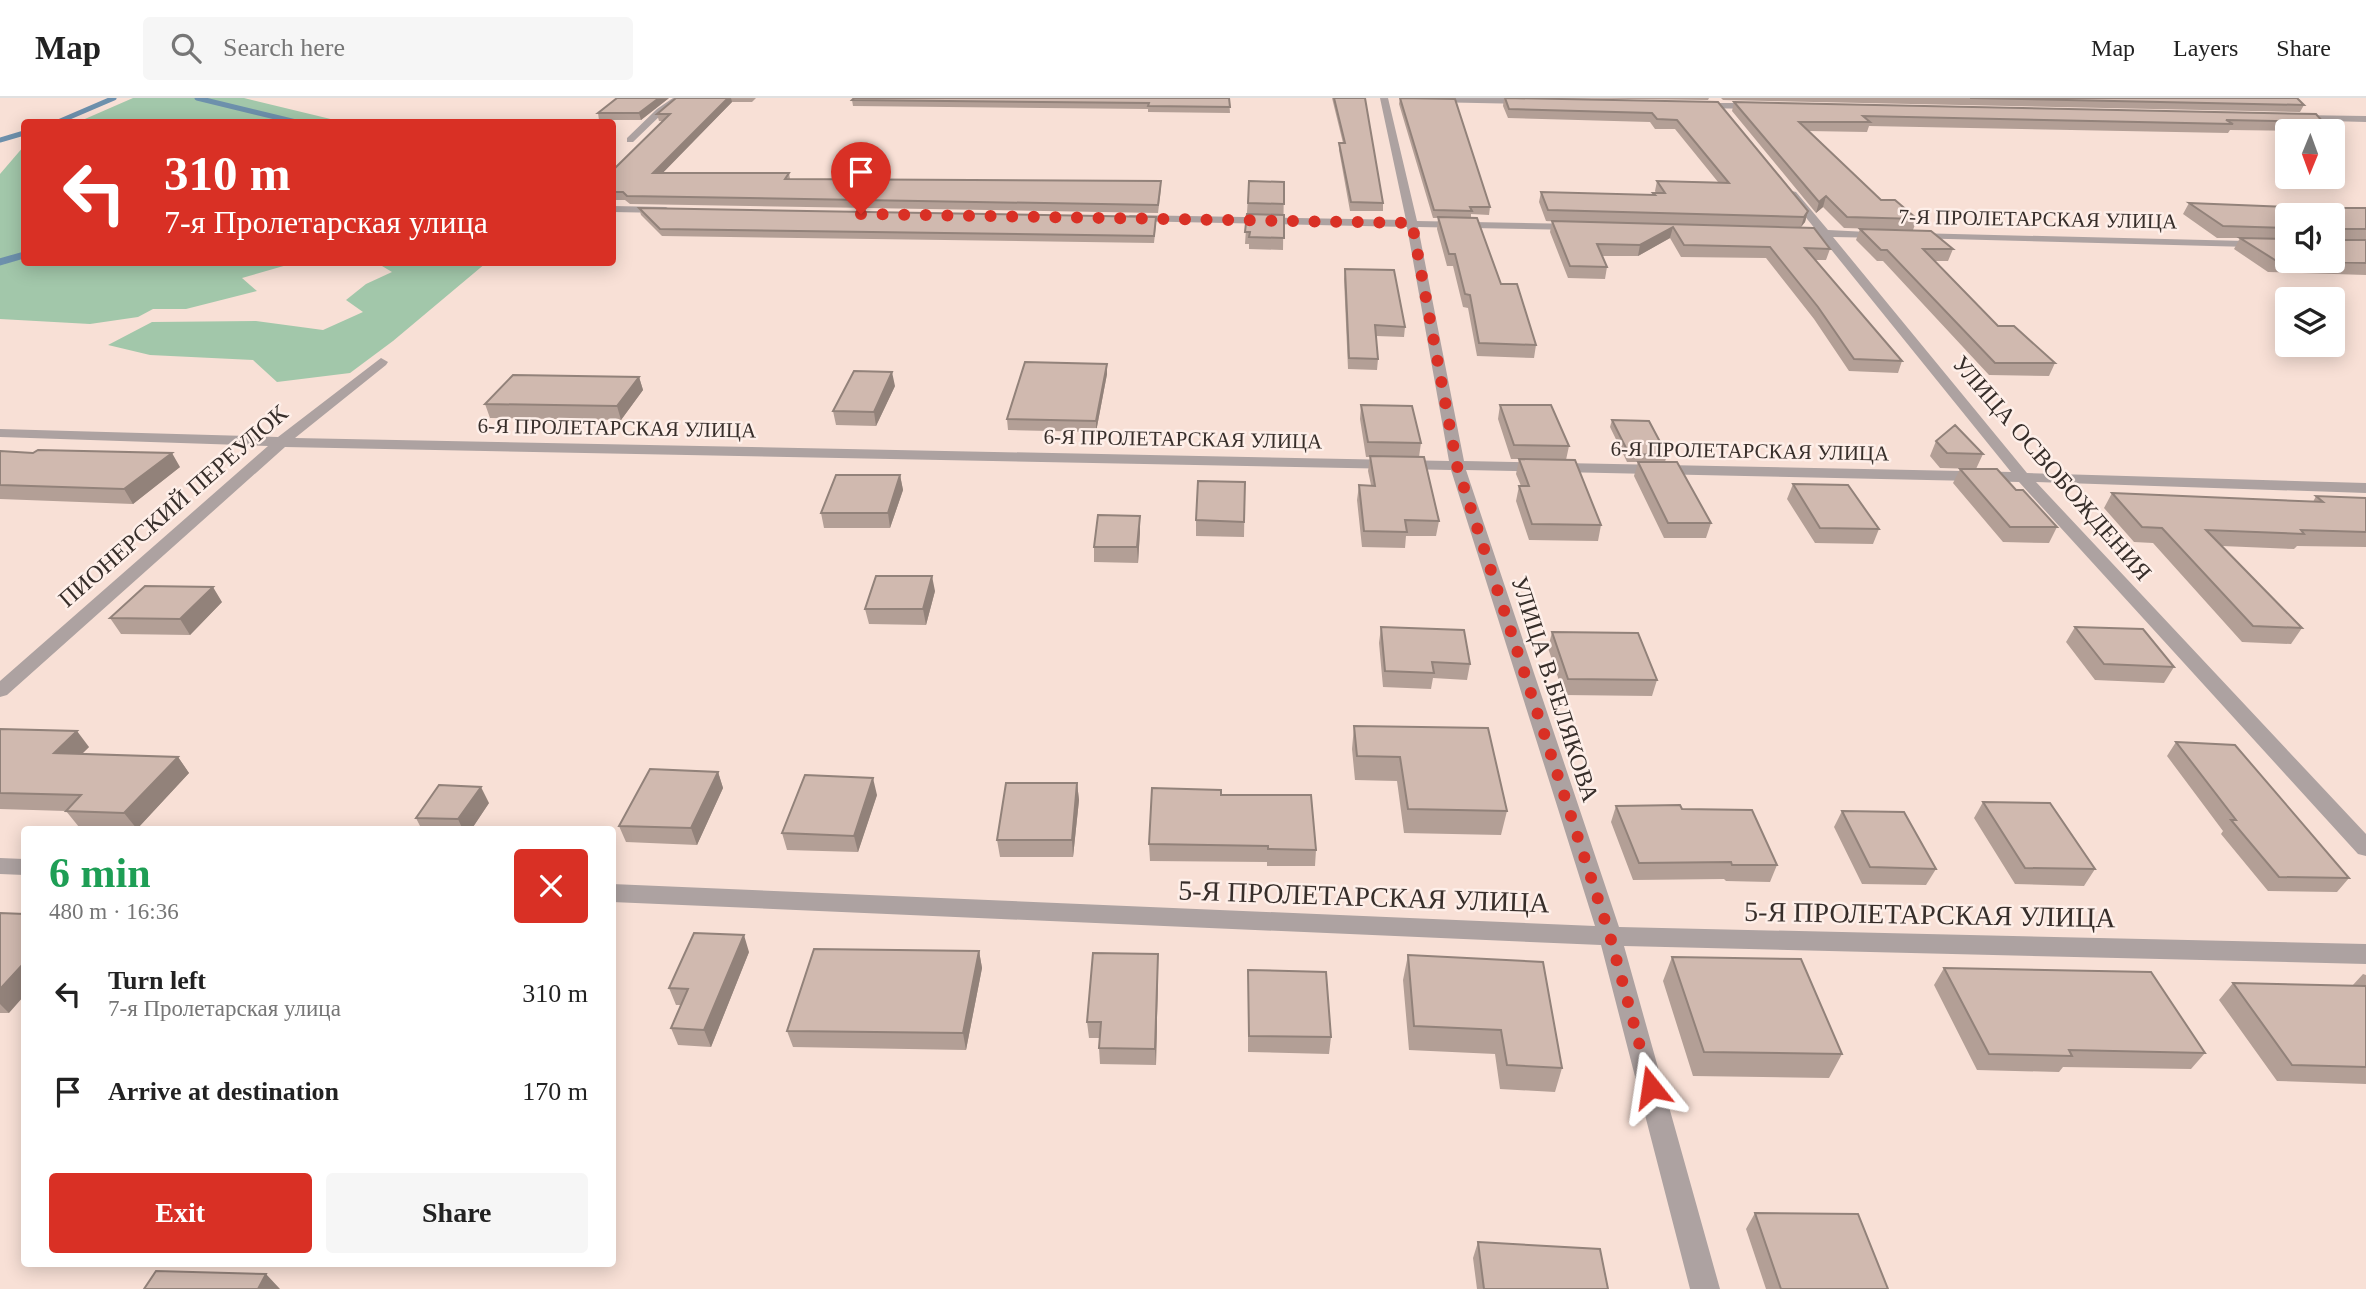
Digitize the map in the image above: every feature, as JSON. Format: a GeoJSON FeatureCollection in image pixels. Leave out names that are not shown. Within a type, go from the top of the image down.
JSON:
{"type":"FeatureCollection","features":[{"type":"Feature","properties":{"kind":"street"},"geometry":{"type":"LineString","coordinates":[[629,140],[660,111],[679,98]]}},
{"type":"Feature","properties":{"kind":"street"},"geometry":{"type":"LineString","coordinates":[[1374,98],[1398,99]]}},
{"type":"Feature","properties":{"kind":"street","name":"УЛИЦА В.БЕЛЯКОВА"},"geometry":{"type":"LineString","coordinates":[[1384,98],[1412,223],[1457,466],[1610,936],[1705,1289]]}},
{"type":"Feature","properties":{"kind":"street"},"geometry":{"type":"LineString","coordinates":[[1412,99],[1538,102]]}},
{"type":"Feature","properties":{"kind":"street"},"geometry":{"type":"LineString","coordinates":[[1716,102],[1737,127]]}},
{"type":"Feature","properties":{"kind":"street"},"geometry":{"type":"LineString","coordinates":[[1677,105],[1716,102],[1774,107]]}},
{"type":"Feature","properties":{"kind":"street"},"geometry":{"type":"LineString","coordinates":[[2283,117],[2366,119]]}},
{"type":"Feature","properties":{"kind":"street","name":"УЛИЦА ОСВОБОЖДЕНИЯ"},"geometry":{"type":"LineString","coordinates":[[1780,180],[2023,477],[2366,848]]}},
{"type":"Feature","properties":{"kind":"street"},"geometry":{"type":"LineString","coordinates":[[616,209],[681,211]]}},
{"type":"Feature","properties":{"kind":"street"},"geometry":{"type":"LineString","coordinates":[[1122,218],[1590,228]]}},
{"type":"Feature","properties":{"kind":"street","name":"7-Я ПРОЛЕТАРСКАЯ УЛИЦА"},"geometry":{"type":"LineString","coordinates":[[1783,233],[1892,235]]}},
{"type":"Feature","properties":{"kind":"street","name":"7-Я ПРОЛЕТАРСКАЯ УЛИЦА"},"geometry":{"type":"LineString","coordinates":[[1906,236],[2275,244]]}},
{"type":"Feature","properties":{"kind":"street","name":"ПИОНЕРСКИЙ ПЕРЕУЛОК"},"geometry":{"type":"LineString","coordinates":[[0,691],[281,442],[381,362]]}},
{"type":"Feature","properties":{"kind":"street","name":"6-Я ПРОЛЕТАРСКАЯ УЛИЦА"},"geometry":{"type":"LineString","coordinates":[[0,433],[281,442],[2023,477],[2366,488]]}},
{"type":"Feature","properties":{"kind":"street"},"geometry":{"type":"LineString","coordinates":[[0,866],[21,867]]}},
{"type":"Feature","properties":{"kind":"street","name":"5-Я ПРОЛЕТАРСКАЯ УЛИЦА"},"geometry":{"type":"LineString","coordinates":[[616,893],[1610,936],[2366,954]]}},
{"type":"Feature","properties":{"kind":"green space"},"geometry":{"type":"Polygon","coordinates":[[[133,98],[244,98],[331,119],[85,119],[133,98]]]}},
{"type":"Feature","properties":{"kind":"green space"},"geometry":{"type":"Polygon","coordinates":[[[21,150],[21,266],[284,266],[242,278],[257,291],[186,309],[153,309],[138,317],[90,324],[0,319],[0,174],[21,150]]]}},
{"type":"Feature","properties":{"kind":"green space"},"geometry":{"type":"Polygon","coordinates":[[[382,266],[482,266],[393,341],[350,373],[277,382],[253,360],[150,355],[108,345],[152,322],[256,321],[323,330],[363,312],[346,300],[366,284],[392,272],[382,266]]]}},
{"type":"Feature","properties":{"kind":"building"},"geometry":{"type":"Polygon","coordinates":[[[617,98],[659,98],[639,113],[598,113],[617,98]]]}},
{"type":"Feature","properties":{"kind":"building"},"geometry":{"type":"Polygon","coordinates":[[[676,98],[728,98],[653,173],[789,173],[785,179],[1161,181],[1158,205],[627,196],[623,192],[616,192],[616,167],[670,114],[657,114],[676,98]]]}},
{"type":"Feature","properties":{"kind":"building"},"geometry":{"type":"Polygon","coordinates":[[[1229,98],[1230,107],[1148,106],[1149,103],[852,100],[1229,98]]]}},
{"type":"Feature","properties":{"kind":"building"},"geometry":{"type":"Polygon","coordinates":[[[1334,98],[1365,98],[1383,203],[1351,202],[1339,143],[1345,143],[1334,98]]]}},
{"type":"Feature","properties":{"kind":"building"},"geometry":{"type":"Polygon","coordinates":[[[1400,98],[1455,99],[1490,207],[1470,207],[1472,211],[1434,210],[1400,98]]]}},
{"type":"Feature","properties":{"kind":"building"},"geometry":{"type":"Polygon","coordinates":[[[1505,98],[1718,102],[1808,211],[1804,217],[1548,210],[1541,192],[1655,195],[1653,193],[1665,193],[1657,181],[1729,183],[1677,120],[1657,119],[1652,113],[1509,109],[1505,98]]]}},
{"type":"Feature","properties":{"kind":"building"},"geometry":{"type":"Polygon","coordinates":[[[1970,98],[2297,98],[2304,105],[1970,98]]]}},
{"type":"Feature","properties":{"kind":"building"},"geometry":{"type":"Polygon","coordinates":[[[1734,102],[2316,114],[2320,119],[2226,120],[2233,124],[1863,116],[1870,122],[1799,122],[1881,200],[1895,200],[1917,219],[1847,217],[1826,196],[1819,202],[1734,102]]]}},
{"type":"Feature","properties":{"kind":"building"},"geometry":{"type":"Polygon","coordinates":[[[1249,181],[1284,182],[1284,204],[1248,203],[1249,181]]]}},
{"type":"Feature","properties":{"kind":"building"},"geometry":{"type":"Polygon","coordinates":[[[2189,203],[2275,206],[2275,228],[2223,226],[2189,203]]]}},
{"type":"Feature","properties":{"kind":"building"},"geometry":{"type":"Polygon","coordinates":[[[639,208],[1156,217],[1154,236],[660,229],[639,208]]]}},
{"type":"Feature","properties":{"kind":"building"},"geometry":{"type":"Polygon","coordinates":[[[2345,208],[2366,208],[2366,229],[2345,229],[2345,208]]]}},
{"type":"Feature","properties":{"kind":"building"},"geometry":{"type":"Polygon","coordinates":[[[1247,214],[1284,215],[1284,238],[1249,237],[1250,232],[1245,232],[1247,214]]]}},
{"type":"Feature","properties":{"kind":"building"},"geometry":{"type":"Polygon","coordinates":[[[1438,217],[1477,218],[1501,284],[1517,284],[1536,345],[1479,343],[1470,295],[1465,294],[1455,254],[1449,254],[1438,217]]]}},
{"type":"Feature","properties":{"kind":"building"},"geometry":{"type":"Polygon","coordinates":[[[1552,221],[1814,228],[1830,249],[1805,248],[1902,361],[1854,359],[1818,307],[1770,247],[1684,245],[1673,227],[1640,245],[1597,244],[1607,267],[1570,266],[1552,221]]]}},
{"type":"Feature","properties":{"kind":"building"},"geometry":{"type":"Polygon","coordinates":[[[1860,229],[1931,231],[1953,249],[1923,249],[1998,326],[2014,326],[2055,363],[1995,363],[1887,250],[1881,250],[1860,229]]]}},
{"type":"Feature","properties":{"kind":"building"},"geometry":{"type":"Polygon","coordinates":[[[2240,238],[2275,239],[2275,260],[2240,238]]]}},
{"type":"Feature","properties":{"kind":"building"},"geometry":{"type":"Polygon","coordinates":[[[2345,240],[2366,240],[2366,263],[2345,262],[2345,240]]]}},
{"type":"Feature","properties":{"kind":"building"},"geometry":{"type":"Polygon","coordinates":[[[1345,269],[1394,270],[1405,327],[1375,325],[1378,359],[1349,358],[1345,269]]]}},
{"type":"Feature","properties":{"kind":"building"},"geometry":{"type":"Polygon","coordinates":[[[1025,362],[1107,364],[1096,421],[1007,419],[1025,362]]]}},
{"type":"Feature","properties":{"kind":"building"},"geometry":{"type":"Polygon","coordinates":[[[854,371],[892,372],[874,412],[833,411],[854,371]]]}},
{"type":"Feature","properties":{"kind":"building"},"geometry":{"type":"Polygon","coordinates":[[[513,375],[639,377],[617,406],[485,404],[513,375]]]}},
{"type":"Feature","properties":{"kind":"building"},"geometry":{"type":"Polygon","coordinates":[[[1361,405],[1412,406],[1421,443],[1368,442],[1361,405]]]}},
{"type":"Feature","properties":{"kind":"building"},"geometry":{"type":"Polygon","coordinates":[[[1500,405],[1551,405],[1569,446],[1514,445],[1500,405]]]}},
{"type":"Feature","properties":{"kind":"building"},"geometry":{"type":"Polygon","coordinates":[[[1612,420],[1649,421],[1667,455],[1629,454],[1612,420]]]}},
{"type":"Feature","properties":{"kind":"building"},"geometry":{"type":"Polygon","coordinates":[[[1955,425],[1983,454],[1947,453],[1936,441],[1955,425]]]}},
{"type":"Feature","properties":{"kind":"building"},"geometry":{"type":"Polygon","coordinates":[[[38,450],[172,453],[124,489],[0,485],[0,451],[33,453],[38,450]]]}},
{"type":"Feature","properties":{"kind":"building"},"geometry":{"type":"Polygon","coordinates":[[[1370,456],[1424,457],[1439,521],[1405,520],[1407,532],[1364,531],[1359,485],[1375,486],[1370,456]]]}},
{"type":"Feature","properties":{"kind":"building"},"geometry":{"type":"Polygon","coordinates":[[[1519,459],[1575,460],[1601,525],[1532,524],[1519,486],[1529,486],[1519,459]]]}},
{"type":"Feature","properties":{"kind":"building"},"geometry":{"type":"Polygon","coordinates":[[[1638,462],[1677,462],[1711,523],[1668,523],[1638,462]]]}},
{"type":"Feature","properties":{"kind":"building"},"geometry":{"type":"Polygon","coordinates":[[[1960,469],[1997,469],[2016,490],[2023,490],[2057,527],[2010,527],[1960,469]]]}},
{"type":"Feature","properties":{"kind":"building"},"geometry":{"type":"Polygon","coordinates":[[[836,475],[900,475],[888,513],[821,513],[836,475]]]}},
{"type":"Feature","properties":{"kind":"building"},"geometry":{"type":"Polygon","coordinates":[[[1198,481],[1245,482],[1244,522],[1196,520],[1198,481]]]}},
{"type":"Feature","properties":{"kind":"building"},"geometry":{"type":"Polygon","coordinates":[[[1793,484],[1848,485],[1879,529],[1820,528],[1793,484]]]}},
{"type":"Feature","properties":{"kind":"building"},"geometry":{"type":"Polygon","coordinates":[[[2112,493],[2323,502],[2316,496],[2366,498],[2366,532],[2301,530],[2304,534],[2206,530],[2302,628],[2253,626],[2162,528],[2142,527],[2112,493]]]}},
{"type":"Feature","properties":{"kind":"building"},"geometry":{"type":"Polygon","coordinates":[[[1098,515],[1140,516],[1137,547],[1094,547],[1098,515]]]}},
{"type":"Feature","properties":{"kind":"building"},"geometry":{"type":"Polygon","coordinates":[[[876,576],[932,576],[923,609],[865,609],[876,576]]]}},
{"type":"Feature","properties":{"kind":"building"},"geometry":{"type":"Polygon","coordinates":[[[145,586],[213,587],[180,619],[110,618],[145,586]]]}},
{"type":"Feature","properties":{"kind":"building"},"geometry":{"type":"Polygon","coordinates":[[[1381,627],[1464,630],[1470,664],[1432,662],[1434,673],[1385,671],[1381,627]]]}},
{"type":"Feature","properties":{"kind":"building"},"geometry":{"type":"Polygon","coordinates":[[[2075,627],[2143,629],[2174,667],[2104,664],[2075,627]]]}},
{"type":"Feature","properties":{"kind":"building"},"geometry":{"type":"Polygon","coordinates":[[[1552,632],[1638,633],[1657,680],[1568,679],[1552,632]]]}},
{"type":"Feature","properties":{"kind":"building"},"geometry":{"type":"Polygon","coordinates":[[[1354,726],[1488,728],[1507,811],[1408,809],[1400,757],[1357,756],[1354,726]]]}},
{"type":"Feature","properties":{"kind":"building"},"geometry":{"type":"Polygon","coordinates":[[[0,729],[77,731],[54,753],[178,757],[124,813],[66,811],[81,795],[0,793],[0,729]]]}},
{"type":"Feature","properties":{"kind":"building"},"geometry":{"type":"Polygon","coordinates":[[[2176,742],[2235,745],[2349,878],[2279,877],[2231,820],[2236,820],[2176,742]]]}},
{"type":"Feature","properties":{"kind":"building"},"geometry":{"type":"Polygon","coordinates":[[[650,769],[718,772],[691,828],[619,826],[650,769]]]}},
{"type":"Feature","properties":{"kind":"building"},"geometry":{"type":"Polygon","coordinates":[[[805,775],[873,778],[854,836],[782,833],[805,775]]]}},
{"type":"Feature","properties":{"kind":"building"},"geometry":{"type":"Polygon","coordinates":[[[1006,783],[1077,783],[1072,840],[997,840],[1006,783]]]}},
{"type":"Feature","properties":{"kind":"building"},"geometry":{"type":"Polygon","coordinates":[[[439,785],[481,787],[458,819],[416,818],[439,785]]]}},
{"type":"Feature","properties":{"kind":"building"},"geometry":{"type":"Polygon","coordinates":[[[1152,788],[1221,790],[1221,795],[1311,795],[1316,850],[1268,849],[1268,846],[1149,844],[1152,788]]]}},
{"type":"Feature","properties":{"kind":"building"},"geometry":{"type":"Polygon","coordinates":[[[1983,802],[2050,803],[2095,869],[2025,868],[1983,802]]]}},
{"type":"Feature","properties":{"kind":"building"},"geometry":{"type":"Polygon","coordinates":[[[1680,805],[1682,809],[1752,810],[1777,865],[1732,865],[1731,862],[1639,863],[1616,806],[1680,805]]]}},
{"type":"Feature","properties":{"kind":"building"},"geometry":{"type":"Polygon","coordinates":[[[1842,811],[1904,812],[1936,869],[1870,867],[1842,811]]]}},
{"type":"Feature","properties":{"kind":"building"},"geometry":{"type":"Polygon","coordinates":[[[0,913],[21,914],[21,966],[0,989],[0,913]]]}},
{"type":"Feature","properties":{"kind":"building"},"geometry":{"type":"Polygon","coordinates":[[[694,933],[744,935],[704,1030],[671,1028],[688,989],[669,988],[694,933]]]}},
{"type":"Feature","properties":{"kind":"building"},"geometry":{"type":"Polygon","coordinates":[[[814,949],[979,951],[963,1033],[787,1031],[814,949]]]}},
{"type":"Feature","properties":{"kind":"building"},"geometry":{"type":"Polygon","coordinates":[[[1093,953],[1158,954],[1155,1049],[1099,1048],[1101,1022],[1087,1022],[1093,953]]]}},
{"type":"Feature","properties":{"kind":"building"},"geometry":{"type":"Polygon","coordinates":[[[1408,955],[1543,962],[1562,1068],[1507,1065],[1501,1030],[1414,1026],[1408,955]]]}},
{"type":"Feature","properties":{"kind":"building"},"geometry":{"type":"Polygon","coordinates":[[[1672,957],[1801,959],[1842,1054],[1704,1052],[1672,957]]]}},
{"type":"Feature","properties":{"kind":"building"},"geometry":{"type":"Polygon","coordinates":[[[1944,968],[2151,972],[2205,1053],[2069,1050],[2072,1056],[1989,1054],[1944,968]]]}},
{"type":"Feature","properties":{"kind":"building"},"geometry":{"type":"Polygon","coordinates":[[[1248,970],[1326,972],[1331,1037],[1249,1036],[1248,970]]]}},
{"type":"Feature","properties":{"kind":"building"},"geometry":{"type":"Polygon","coordinates":[[[2233,983],[2366,986],[2366,1067],[2292,1065],[2233,983]]]}},
{"type":"Feature","properties":{"kind":"building"},"geometry":{"type":"Polygon","coordinates":[[[1755,1213],[1858,1214],[1888,1289],[1781,1289],[1755,1213]]]}},
{"type":"Feature","properties":{"kind":"building"},"geometry":{"type":"Polygon","coordinates":[[[1478,1242],[1600,1249],[1608,1289],[1484,1289],[1478,1242]]]}},
{"type":"Feature","properties":{"kind":"building"},"geometry":{"type":"Polygon","coordinates":[[[156,1271],[266,1274],[258,1289],[144,1289],[156,1271]]]}},
{"type":"Feature","properties":{"kind":"waterway"},"geometry":{"type":"LineString","coordinates":[[65,119],[114,98]]}},
{"type":"Feature","properties":{"kind":"waterway"},"geometry":{"type":"LineString","coordinates":[[197,98],[284,119]]}},
{"type":"Feature","properties":{"kind":"waterway"},"geometry":{"type":"LineString","coordinates":[[0,140],[21,134]]}},
{"type":"Feature","properties":{"kind":"waterway"},"geometry":{"type":"LineString","coordinates":[[0,262],[21,256]]}},
{"type":"Feature","properties":{"kind":"route"},"geometry":{"type":"LineString","coordinates":[[861,214],[1412,223],[1457,466],[1610,936],[1651,1087]]}}]}
